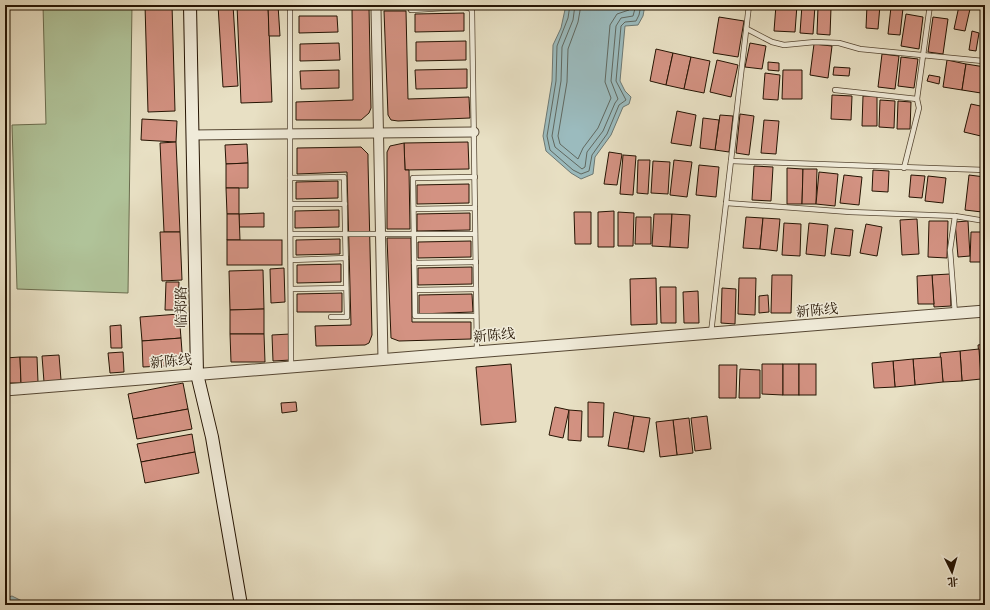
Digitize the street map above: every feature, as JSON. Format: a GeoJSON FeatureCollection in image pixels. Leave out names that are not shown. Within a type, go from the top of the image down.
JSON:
{"type":"FeatureCollection","features":[{"type":"Feature","properties":{"kind":"main road","name":"临郑路"},"geometry":{"type":"LineString","coordinates":[[190,5],[197,374],[212,438],[241,605]]}},
{"type":"Feature","properties":{"kind":"street"},"geometry":{"type":"LineString","coordinates":[[376,9],[383,359]]}},
{"type":"Feature","properties":{"kind":"street"},"geometry":{"type":"LineString","coordinates":[[193,135],[474,132]]}},
{"type":"Feature","properties":{"kind":"street","name":"新陈线"},"geometry":{"type":"LineString","coordinates":[[5,390],[985,311]]}},
{"type":"Feature","properties":{"kind":"lane"},"geometry":{"type":"LineString","coordinates":[[711,333],[749,5]]}},
{"type":"Feature","properties":{"kind":"lane"},"geometry":{"type":"LineString","coordinates":[[904,168],[919,108],[917,98],[930,5]]}},
{"type":"Feature","properties":{"kind":"lane"},"geometry":{"type":"LineString","coordinates":[[411,10],[462,7],[470,8],[472,11],[477,352]]}},
{"type":"Feature","properties":{"kind":"lane"},"geometry":{"type":"LineString","coordinates":[[290,8],[291,366]]}},
{"type":"Feature","properties":{"kind":"lane"},"geometry":{"type":"LineString","coordinates":[[747,29],[772,42],[784,45],[815,42],[839,43],[860,49],[983,61]]}},
{"type":"Feature","properties":{"kind":"lane"},"geometry":{"type":"LineString","coordinates":[[835,90],[917,98]]}},
{"type":"Feature","properties":{"kind":"lane"},"geometry":{"type":"LineString","coordinates":[[731,161],[985,170]]}},
{"type":"Feature","properties":{"kind":"lane"},"geometry":{"type":"LineString","coordinates":[[290,178],[344,177],[347,317],[331,317]]}},
{"type":"Feature","properties":{"kind":"lane"},"geometry":{"type":"LineString","coordinates":[[475,177],[413,178],[415,316],[476,316]]}},
{"type":"Feature","properties":{"kind":"lane"},"geometry":{"type":"LineString","coordinates":[[726,203],[850,212],[955,216],[985,221]]}},
{"type":"Feature","properties":{"kind":"lane"},"geometry":{"type":"LineString","coordinates":[[291,204],[345,204]]}},
{"type":"Feature","properties":{"kind":"lane"},"geometry":{"type":"LineString","coordinates":[[414,209],[475,208]]}},
{"type":"Feature","properties":{"kind":"lane"},"geometry":{"type":"LineString","coordinates":[[955,216],[950,250],[955,314]]}},
{"type":"Feature","properties":{"kind":"lane"},"geometry":{"type":"LineString","coordinates":[[290,234],[476,234]]}},
{"type":"Feature","properties":{"kind":"lane"},"geometry":{"type":"LineString","coordinates":[[291,260],[346,258]]}},
{"type":"Feature","properties":{"kind":"lane"},"geometry":{"type":"LineString","coordinates":[[414,263],[476,262]]}},
{"type":"Feature","properties":{"kind":"lane"},"geometry":{"type":"LineString","coordinates":[[291,289],[346,288]]}},
{"type":"Feature","properties":{"kind":"lane"},"geometry":{"type":"LineString","coordinates":[[415,290],[476,289]]}},
{"type":"Feature","properties":{"kind":"green space"},"geometry":{"type":"Polygon","coordinates":[[[43,5],[132,5],[128,293],[17,289],[12,125],[46,124],[43,5]]]}},
{"type":"Feature","properties":{"kind":"water"},"geometry":{"type":"Polygon","coordinates":[[[566,5],[645,5],[643,16],[638,25],[625,26],[620,81],[625,91],[631,97],[629,104],[623,107],[611,135],[595,157],[593,174],[581,179],[571,173],[546,151],[543,136],[552,81],[553,45],[561,28],[566,5]]]}},
{"type":"Feature","properties":{"kind":"water"},"geometry":{"type":"Polygon","coordinates":[[[12,596],[30,605],[5,605],[5,598],[12,596]]]}},
{"type":"Feature","properties":{"kind":"building"},"geometry":{"type":"Polygon","coordinates":[[[145,5],[172,5],[175,111],[148,112],[145,5]]]}},
{"type":"Feature","properties":{"kind":"building"},"geometry":{"type":"Polygon","coordinates":[[[218,5],[233,5],[238,86],[223,87],[218,5]]]}},
{"type":"Feature","properties":{"kind":"building"},"geometry":{"type":"Polygon","coordinates":[[[237,5],[268,5],[272,102],[241,103],[237,5]]]}},
{"type":"Feature","properties":{"kind":"building"},"geometry":{"type":"Polygon","coordinates":[[[268,5],[278,5],[280,36],[269,36],[268,5]]]}},
{"type":"Feature","properties":{"kind":"building"},"geometry":{"type":"Polygon","coordinates":[[[776,5],[797,5],[795,32],[774,31],[776,5]]]}},
{"type":"Feature","properties":{"kind":"building"},"geometry":{"type":"Polygon","coordinates":[[[802,5],[815,6],[813,34],[800,33],[802,5]]]}},
{"type":"Feature","properties":{"kind":"building"},"geometry":{"type":"Polygon","coordinates":[[[867,5],[880,5],[878,29],[866,28],[867,5]]]}},
{"type":"Feature","properties":{"kind":"building"},"geometry":{"type":"Polygon","coordinates":[[[959,6],[970,9],[965,31],[954,29],[959,6]]]}},
{"type":"Feature","properties":{"kind":"building"},"geometry":{"type":"Polygon","coordinates":[[[369,7],[371,108],[369,113],[361,120],[296,120],[296,102],[353,100],[352,8],[369,7]]]}},
{"type":"Feature","properties":{"kind":"building"},"geometry":{"type":"Polygon","coordinates":[[[818,7],[831,8],[830,35],[817,34],[818,7]]]}},
{"type":"Feature","properties":{"kind":"building"},"geometry":{"type":"Polygon","coordinates":[[[891,7],[903,8],[900,35],[888,34],[891,7]]]}},
{"type":"Feature","properties":{"kind":"building"},"geometry":{"type":"Polygon","coordinates":[[[384,11],[406,11],[408,99],[469,97],[470,118],[391,120],[388,115],[384,11]]]}},
{"type":"Feature","properties":{"kind":"building"},"geometry":{"type":"Polygon","coordinates":[[[464,13],[464,31],[415,32],[415,14],[464,13]]]}},
{"type":"Feature","properties":{"kind":"building"},"geometry":{"type":"Polygon","coordinates":[[[906,14],[923,17],[919,49],[901,46],[906,14]]]}},
{"type":"Feature","properties":{"kind":"building"},"geometry":{"type":"Polygon","coordinates":[[[299,16],[337,16],[338,32],[299,33],[299,16]]]}},
{"type":"Feature","properties":{"kind":"building"},"geometry":{"type":"Polygon","coordinates":[[[719,17],[744,21],[738,57],[713,53],[719,17]]]}},
{"type":"Feature","properties":{"kind":"building"},"geometry":{"type":"Polygon","coordinates":[[[933,17],[948,19],[943,54],[928,52],[933,17]]]}},
{"type":"Feature","properties":{"kind":"building"},"geometry":{"type":"Polygon","coordinates":[[[972,31],[979,33],[976,51],[969,50],[972,31]]]}},
{"type":"Feature","properties":{"kind":"building"},"geometry":{"type":"Polygon","coordinates":[[[466,41],[466,60],[416,61],[416,42],[466,41]]]}},
{"type":"Feature","properties":{"kind":"building"},"geometry":{"type":"Polygon","coordinates":[[[339,43],[340,60],[300,61],[300,44],[339,43]]]}},
{"type":"Feature","properties":{"kind":"building"},"geometry":{"type":"Polygon","coordinates":[[[750,43],[766,46],[762,69],[745,67],[750,43]]]}},
{"type":"Feature","properties":{"kind":"building"},"geometry":{"type":"Polygon","coordinates":[[[814,44],[832,46],[828,78],[810,75],[814,44]]]}},
{"type":"Feature","properties":{"kind":"building"},"geometry":{"type":"Polygon","coordinates":[[[656,49],[673,53],[666,85],[650,81],[656,49]]]}},
{"type":"Feature","properties":{"kind":"building"},"geometry":{"type":"Polygon","coordinates":[[[673,53],[691,57],[684,89],[666,85],[673,53]]]}},
{"type":"Feature","properties":{"kind":"building"},"geometry":{"type":"Polygon","coordinates":[[[882,54],[899,56],[895,89],[878,87],[882,54]]]}},
{"type":"Feature","properties":{"kind":"building"},"geometry":{"type":"Polygon","coordinates":[[[691,57],[710,61],[704,93],[684,89],[691,57]]]}},
{"type":"Feature","properties":{"kind":"building"},"geometry":{"type":"Polygon","coordinates":[[[901,57],[918,59],[914,88],[898,86],[901,57]]]}},
{"type":"Feature","properties":{"kind":"building"},"geometry":{"type":"Polygon","coordinates":[[[717,60],[738,65],[731,97],[710,92],[717,60]]]}},
{"type":"Feature","properties":{"kind":"building"},"geometry":{"type":"Polygon","coordinates":[[[947,60],[966,64],[962,90],[943,87],[947,60]]]}},
{"type":"Feature","properties":{"kind":"building"},"geometry":{"type":"Polygon","coordinates":[[[768,62],[779,63],[779,71],[768,70],[768,62]]]}},
{"type":"Feature","properties":{"kind":"building"},"geometry":{"type":"Polygon","coordinates":[[[966,64],[985,67],[981,93],[962,90],[966,64]]]}},
{"type":"Feature","properties":{"kind":"building"},"geometry":{"type":"Polygon","coordinates":[[[834,67],[850,68],[849,76],[833,75],[834,67]]]}},
{"type":"Feature","properties":{"kind":"building"},"geometry":{"type":"Polygon","coordinates":[[[467,69],[467,88],[416,89],[415,70],[467,69]]]}},
{"type":"Feature","properties":{"kind":"building"},"geometry":{"type":"Polygon","coordinates":[[[339,70],[339,88],[301,89],[300,71],[339,70]]]}},
{"type":"Feature","properties":{"kind":"building"},"geometry":{"type":"Polygon","coordinates":[[[783,70],[802,70],[802,99],[782,99],[783,70]]]}},
{"type":"Feature","properties":{"kind":"building"},"geometry":{"type":"Polygon","coordinates":[[[765,73],[780,75],[778,100],[763,99],[765,73]]]}},
{"type":"Feature","properties":{"kind":"building"},"geometry":{"type":"Polygon","coordinates":[[[929,75],[940,77],[939,84],[927,81],[929,75]]]}},
{"type":"Feature","properties":{"kind":"building"},"geometry":{"type":"Polygon","coordinates":[[[832,95],[852,96],[851,120],[831,119],[832,95]]]}},
{"type":"Feature","properties":{"kind":"building"},"geometry":{"type":"Polygon","coordinates":[[[863,96],[877,96],[877,126],[862,126],[863,96]]]}},
{"type":"Feature","properties":{"kind":"building"},"geometry":{"type":"Polygon","coordinates":[[[880,100],[895,101],[894,128],[879,127],[880,100]]]}},
{"type":"Feature","properties":{"kind":"building"},"geometry":{"type":"Polygon","coordinates":[[[898,101],[911,102],[910,129],[897,129],[898,101]]]}},
{"type":"Feature","properties":{"kind":"building"},"geometry":{"type":"Polygon","coordinates":[[[971,104],[985,107],[985,137],[964,132],[971,104]]]}},
{"type":"Feature","properties":{"kind":"building"},"geometry":{"type":"Polygon","coordinates":[[[677,111],[696,115],[691,146],[671,143],[677,111]]]}},
{"type":"Feature","properties":{"kind":"building"},"geometry":{"type":"Polygon","coordinates":[[[740,114],[754,116],[749,155],[736,153],[740,114]]]}},
{"type":"Feature","properties":{"kind":"building"},"geometry":{"type":"Polygon","coordinates":[[[720,115],[733,116],[729,152],[715,150],[720,115]]]}},
{"type":"Feature","properties":{"kind":"building"},"geometry":{"type":"Polygon","coordinates":[[[703,118],[719,120],[715,150],[700,148],[703,118]]]}},
{"type":"Feature","properties":{"kind":"building"},"geometry":{"type":"Polygon","coordinates":[[[142,119],[177,121],[176,142],[141,140],[142,119]]]}},
{"type":"Feature","properties":{"kind":"building"},"geometry":{"type":"Polygon","coordinates":[[[764,120],[779,121],[776,154],[761,153],[764,120]]]}},
{"type":"Feature","properties":{"kind":"building"},"geometry":{"type":"Polygon","coordinates":[[[176,142],[180,232],[164,232],[160,143],[176,142]]]}},
{"type":"Feature","properties":{"kind":"building"},"geometry":{"type":"Polygon","coordinates":[[[468,142],[469,169],[405,170],[404,143],[468,142]]]}},
{"type":"Feature","properties":{"kind":"building"},"geometry":{"type":"Polygon","coordinates":[[[404,143],[405,170],[409,170],[410,229],[387,229],[387,152],[390,146],[404,143]]]}},
{"type":"Feature","properties":{"kind":"building"},"geometry":{"type":"Polygon","coordinates":[[[247,144],[248,163],[226,164],[225,145],[247,144]]]}},
{"type":"Feature","properties":{"kind":"building"},"geometry":{"type":"Polygon","coordinates":[[[361,147],[368,154],[372,335],[369,343],[365,345],[316,346],[315,326],[351,325],[347,172],[297,174],[297,148],[361,147]]]}},
{"type":"Feature","properties":{"kind":"building"},"geometry":{"type":"Polygon","coordinates":[[[609,152],[622,154],[617,185],[604,184],[609,152]]]}},
{"type":"Feature","properties":{"kind":"building"},"geometry":{"type":"Polygon","coordinates":[[[623,155],[636,156],[633,195],[620,194],[623,155]]]}},
{"type":"Feature","properties":{"kind":"building"},"geometry":{"type":"Polygon","coordinates":[[[638,160],[650,160],[648,194],[637,193],[638,160]]]}},
{"type":"Feature","properties":{"kind":"building"},"geometry":{"type":"Polygon","coordinates":[[[674,160],[692,162],[687,197],[670,195],[674,160]]]}},
{"type":"Feature","properties":{"kind":"building"},"geometry":{"type":"Polygon","coordinates":[[[653,161],[670,162],[668,194],[651,193],[653,161]]]}},
{"type":"Feature","properties":{"kind":"building"},"geometry":{"type":"Polygon","coordinates":[[[248,163],[248,188],[226,188],[226,164],[248,163]]]}},
{"type":"Feature","properties":{"kind":"building"},"geometry":{"type":"Polygon","coordinates":[[[699,165],[719,167],[716,197],[696,195],[699,165]]]}},
{"type":"Feature","properties":{"kind":"building"},"geometry":{"type":"Polygon","coordinates":[[[754,166],[773,167],[771,201],[752,200],[754,166]]]}},
{"type":"Feature","properties":{"kind":"building"},"geometry":{"type":"Polygon","coordinates":[[[787,168],[803,169],[802,204],[787,204],[787,168]]]}},
{"type":"Feature","properties":{"kind":"building"},"geometry":{"type":"Polygon","coordinates":[[[803,169],[817,169],[816,204],[802,204],[803,169]]]}},
{"type":"Feature","properties":{"kind":"building"},"geometry":{"type":"Polygon","coordinates":[[[873,170],[889,171],[888,192],[872,191],[873,170]]]}},
{"type":"Feature","properties":{"kind":"building"},"geometry":{"type":"Polygon","coordinates":[[[819,172],[838,174],[835,206],[816,204],[819,172]]]}},
{"type":"Feature","properties":{"kind":"building"},"geometry":{"type":"Polygon","coordinates":[[[844,175],[862,177],[859,205],[840,203],[844,175]]]}},
{"type":"Feature","properties":{"kind":"building"},"geometry":{"type":"Polygon","coordinates":[[[911,175],[925,176],[922,198],[909,197],[911,175]]]}},
{"type":"Feature","properties":{"kind":"building"},"geometry":{"type":"Polygon","coordinates":[[[969,175],[985,177],[982,212],[965,210],[969,175]]]}},
{"type":"Feature","properties":{"kind":"building"},"geometry":{"type":"Polygon","coordinates":[[[928,176],[946,178],[943,203],[925,201],[928,176]]]}},
{"type":"Feature","properties":{"kind":"building"},"geometry":{"type":"Polygon","coordinates":[[[338,181],[338,198],[296,199],[296,182],[338,181]]]}},
{"type":"Feature","properties":{"kind":"building"},"geometry":{"type":"Polygon","coordinates":[[[469,184],[469,203],[417,204],[417,185],[469,184]]]}},
{"type":"Feature","properties":{"kind":"building"},"geometry":{"type":"Polygon","coordinates":[[[226,188],[239,188],[239,214],[227,214],[226,188]]]}},
{"type":"Feature","properties":{"kind":"building"},"geometry":{"type":"Polygon","coordinates":[[[985,189],[985,212],[982,212],[985,189]]]}},
{"type":"Feature","properties":{"kind":"building"},"geometry":{"type":"Polygon","coordinates":[[[339,210],[339,227],[295,228],[295,211],[339,210]]]}},
{"type":"Feature","properties":{"kind":"building"},"geometry":{"type":"Polygon","coordinates":[[[614,211],[614,247],[598,247],[598,212],[614,211]]]}},
{"type":"Feature","properties":{"kind":"building"},"geometry":{"type":"Polygon","coordinates":[[[574,212],[591,212],[591,244],[575,244],[574,212]]]}},
{"type":"Feature","properties":{"kind":"building"},"geometry":{"type":"Polygon","coordinates":[[[618,212],[634,213],[633,246],[618,246],[618,212]]]}},
{"type":"Feature","properties":{"kind":"building"},"geometry":{"type":"Polygon","coordinates":[[[264,213],[264,227],[239,227],[239,214],[264,213]]]}},
{"type":"Feature","properties":{"kind":"building"},"geometry":{"type":"Polygon","coordinates":[[[470,213],[470,230],[417,231],[417,214],[470,213]]]}},
{"type":"Feature","properties":{"kind":"building"},"geometry":{"type":"Polygon","coordinates":[[[227,214],[239,214],[240,240],[227,240],[227,214]]]}},
{"type":"Feature","properties":{"kind":"building"},"geometry":{"type":"Polygon","coordinates":[[[654,214],[672,214],[670,247],[652,246],[654,214]]]}},
{"type":"Feature","properties":{"kind":"building"},"geometry":{"type":"Polygon","coordinates":[[[672,214],[690,215],[688,248],[670,247],[672,214]]]}},
{"type":"Feature","properties":{"kind":"building"},"geometry":{"type":"Polygon","coordinates":[[[636,217],[651,217],[651,244],[635,244],[636,217]]]}},
{"type":"Feature","properties":{"kind":"building"},"geometry":{"type":"Polygon","coordinates":[[[746,217],[763,218],[760,249],[743,248],[746,217]]]}},
{"type":"Feature","properties":{"kind":"building"},"geometry":{"type":"Polygon","coordinates":[[[763,218],[780,219],[777,251],[760,249],[763,218]]]}},
{"type":"Feature","properties":{"kind":"building"},"geometry":{"type":"Polygon","coordinates":[[[917,219],[919,254],[902,255],[900,220],[917,219]]]}},
{"type":"Feature","properties":{"kind":"building"},"geometry":{"type":"Polygon","coordinates":[[[929,221],[948,221],[947,258],[928,257],[929,221]]]}},
{"type":"Feature","properties":{"kind":"building"},"geometry":{"type":"Polygon","coordinates":[[[968,221],[970,256],[958,257],[955,222],[968,221]]]}},
{"type":"Feature","properties":{"kind":"building"},"geometry":{"type":"Polygon","coordinates":[[[784,223],[801,224],[800,256],[782,255],[784,223]]]}},
{"type":"Feature","properties":{"kind":"building"},"geometry":{"type":"Polygon","coordinates":[[[809,223],[828,225],[825,256],[806,254],[809,223]]]}},
{"type":"Feature","properties":{"kind":"building"},"geometry":{"type":"Polygon","coordinates":[[[866,224],[882,227],[877,256],[860,253],[866,224]]]}},
{"type":"Feature","properties":{"kind":"building"},"geometry":{"type":"Polygon","coordinates":[[[835,228],[853,230],[850,256],[831,254],[835,228]]]}},
{"type":"Feature","properties":{"kind":"building"},"geometry":{"type":"Polygon","coordinates":[[[160,232],[180,232],[182,280],[162,281],[160,232]]]}},
{"type":"Feature","properties":{"kind":"building"},"geometry":{"type":"Polygon","coordinates":[[[971,232],[985,232],[985,262],[970,262],[971,232]]]}},
{"type":"Feature","properties":{"kind":"building"},"geometry":{"type":"Polygon","coordinates":[[[387,238],[411,238],[412,322],[471,322],[471,339],[399,341],[391,338],[387,238]]]}},
{"type":"Feature","properties":{"kind":"building"},"geometry":{"type":"Polygon","coordinates":[[[340,239],[340,254],[296,255],[296,240],[340,239]]]}},
{"type":"Feature","properties":{"kind":"building"},"geometry":{"type":"Polygon","coordinates":[[[227,240],[282,240],[282,265],[227,265],[227,240]]]}},
{"type":"Feature","properties":{"kind":"building"},"geometry":{"type":"Polygon","coordinates":[[[471,241],[471,257],[418,258],[418,242],[471,241]]]}},
{"type":"Feature","properties":{"kind":"building"},"geometry":{"type":"Polygon","coordinates":[[[341,264],[341,282],[297,283],[297,265],[341,264]]]}},
{"type":"Feature","properties":{"kind":"building"},"geometry":{"type":"Polygon","coordinates":[[[472,267],[472,284],[418,285],[418,268],[472,267]]]}},
{"type":"Feature","properties":{"kind":"building"},"geometry":{"type":"Polygon","coordinates":[[[284,268],[285,302],[271,303],[270,269],[284,268]]]}},
{"type":"Feature","properties":{"kind":"building"},"geometry":{"type":"Polygon","coordinates":[[[263,270],[264,309],[230,310],[229,271],[263,270]]]}},
{"type":"Feature","properties":{"kind":"building"},"geometry":{"type":"Polygon","coordinates":[[[950,274],[951,306],[934,307],[932,275],[950,274]]]}},
{"type":"Feature","properties":{"kind":"building"},"geometry":{"type":"Polygon","coordinates":[[[772,275],[792,275],[791,313],[771,313],[772,275]]]}},
{"type":"Feature","properties":{"kind":"building"},"geometry":{"type":"Polygon","coordinates":[[[932,275],[934,304],[918,304],[917,276],[932,275]]]}},
{"type":"Feature","properties":{"kind":"building"},"geometry":{"type":"Polygon","coordinates":[[[656,278],[657,324],[631,325],[630,279],[656,278]]]}},
{"type":"Feature","properties":{"kind":"building"},"geometry":{"type":"Polygon","coordinates":[[[739,278],[756,278],[755,315],[738,314],[739,278]]]}},
{"type":"Feature","properties":{"kind":"building"},"geometry":{"type":"Polygon","coordinates":[[[166,282],[179,282],[178,310],[165,310],[166,282]]]}},
{"type":"Feature","properties":{"kind":"building"},"geometry":{"type":"Polygon","coordinates":[[[660,287],[676,287],[676,323],[661,323],[660,287]]]}},
{"type":"Feature","properties":{"kind":"building"},"geometry":{"type":"Polygon","coordinates":[[[722,288],[736,289],[735,324],[721,323],[722,288]]]}},
{"type":"Feature","properties":{"kind":"building"},"geometry":{"type":"Polygon","coordinates":[[[698,291],[699,323],[684,323],[683,292],[698,291]]]}},
{"type":"Feature","properties":{"kind":"building"},"geometry":{"type":"Polygon","coordinates":[[[342,293],[342,312],[297,312],[297,294],[342,293]]]}},
{"type":"Feature","properties":{"kind":"building"},"geometry":{"type":"Polygon","coordinates":[[[472,294],[473,312],[419,314],[419,295],[472,294]]]}},
{"type":"Feature","properties":{"kind":"building"},"geometry":{"type":"Polygon","coordinates":[[[768,295],[769,312],[759,313],[759,296],[768,295]]]}},
{"type":"Feature","properties":{"kind":"building"},"geometry":{"type":"Polygon","coordinates":[[[264,309],[264,334],[230,334],[230,310],[264,309]]]}},
{"type":"Feature","properties":{"kind":"building"},"geometry":{"type":"Polygon","coordinates":[[[179,314],[181,338],[142,341],[140,317],[179,314]]]}},
{"type":"Feature","properties":{"kind":"building"},"geometry":{"type":"Polygon","coordinates":[[[121,325],[122,348],[111,348],[110,326],[121,325]]]}},
{"type":"Feature","properties":{"kind":"building"},"geometry":{"type":"Polygon","coordinates":[[[230,334],[264,334],[265,362],[231,362],[230,334]]]}},
{"type":"Feature","properties":{"kind":"building"},"geometry":{"type":"Polygon","coordinates":[[[290,334],[291,360],[273,361],[272,335],[290,334]]]}},
{"type":"Feature","properties":{"kind":"building"},"geometry":{"type":"Polygon","coordinates":[[[181,338],[183,365],[143,367],[142,341],[181,338]]]}},
{"type":"Feature","properties":{"kind":"building"},"geometry":{"type":"Polygon","coordinates":[[[985,344],[985,379],[981,379],[978,345],[985,344]]]}},
{"type":"Feature","properties":{"kind":"building"},"geometry":{"type":"Polygon","coordinates":[[[979,349],[981,379],[962,381],[960,351],[979,349]]]}},
{"type":"Feature","properties":{"kind":"building"},"geometry":{"type":"Polygon","coordinates":[[[960,351],[962,381],[943,382],[940,353],[960,351]]]}},
{"type":"Feature","properties":{"kind":"building"},"geometry":{"type":"Polygon","coordinates":[[[123,352],[124,372],[110,373],[108,353],[123,352]]]}},
{"type":"Feature","properties":{"kind":"building"},"geometry":{"type":"Polygon","coordinates":[[[59,355],[61,380],[44,382],[42,356],[59,355]]]}},
{"type":"Feature","properties":{"kind":"building"},"geometry":{"type":"Polygon","coordinates":[[[20,357],[21,383],[5,383],[5,358],[20,357]]]}},
{"type":"Feature","properties":{"kind":"building"},"geometry":{"type":"Polygon","coordinates":[[[20,357],[37,357],[38,382],[21,383],[20,357]]]}},
{"type":"Feature","properties":{"kind":"building"},"geometry":{"type":"Polygon","coordinates":[[[941,357],[943,382],[915,385],[913,359],[941,357]]]}},
{"type":"Feature","properties":{"kind":"building"},"geometry":{"type":"Polygon","coordinates":[[[913,359],[915,385],[895,387],[893,361],[913,359]]]}},
{"type":"Feature","properties":{"kind":"building"},"geometry":{"type":"Polygon","coordinates":[[[893,361],[895,387],[874,388],[872,363],[893,361]]]}},
{"type":"Feature","properties":{"kind":"building"},"geometry":{"type":"Polygon","coordinates":[[[511,364],[516,422],[481,425],[476,367],[511,364]]]}},
{"type":"Feature","properties":{"kind":"building"},"geometry":{"type":"Polygon","coordinates":[[[762,364],[783,364],[783,395],[762,394],[762,364]]]}},
{"type":"Feature","properties":{"kind":"building"},"geometry":{"type":"Polygon","coordinates":[[[783,364],[799,364],[799,395],[783,395],[783,364]]]}},
{"type":"Feature","properties":{"kind":"building"},"geometry":{"type":"Polygon","coordinates":[[[799,364],[816,364],[816,395],[799,395],[799,364]]]}},
{"type":"Feature","properties":{"kind":"building"},"geometry":{"type":"Polygon","coordinates":[[[719,365],[737,365],[736,398],[719,398],[719,365]]]}},
{"type":"Feature","properties":{"kind":"building"},"geometry":{"type":"Polygon","coordinates":[[[740,369],[760,370],[760,398],[739,398],[740,369]]]}},
{"type":"Feature","properties":{"kind":"building"},"geometry":{"type":"Polygon","coordinates":[[[183,383],[188,409],[133,419],[128,394],[183,383]]]}},
{"type":"Feature","properties":{"kind":"building"},"geometry":{"type":"Polygon","coordinates":[[[296,402],[297,411],[282,413],[281,403],[296,402]]]}},
{"type":"Feature","properties":{"kind":"building"},"geometry":{"type":"Polygon","coordinates":[[[588,402],[604,403],[603,437],[588,437],[588,402]]]}},
{"type":"Feature","properties":{"kind":"building"},"geometry":{"type":"Polygon","coordinates":[[[555,407],[569,410],[563,438],[549,435],[555,407]]]}},
{"type":"Feature","properties":{"kind":"building"},"geometry":{"type":"Polygon","coordinates":[[[188,409],[192,429],[137,439],[133,419],[188,409]]]}},
{"type":"Feature","properties":{"kind":"building"},"geometry":{"type":"Polygon","coordinates":[[[569,410],[582,411],[581,441],[568,440],[569,410]]]}},
{"type":"Feature","properties":{"kind":"building"},"geometry":{"type":"Polygon","coordinates":[[[614,412],[634,416],[628,449],[608,446],[614,412]]]}},
{"type":"Feature","properties":{"kind":"building"},"geometry":{"type":"Polygon","coordinates":[[[634,416],[650,418],[644,452],[628,449],[634,416]]]}},
{"type":"Feature","properties":{"kind":"building"},"geometry":{"type":"Polygon","coordinates":[[[707,416],[711,449],[695,451],[691,418],[707,416]]]}},
{"type":"Feature","properties":{"kind":"building"},"geometry":{"type":"Polygon","coordinates":[[[689,418],[693,453],[677,455],[673,420],[689,418]]]}},
{"type":"Feature","properties":{"kind":"building"},"geometry":{"type":"Polygon","coordinates":[[[673,420],[677,455],[660,457],[656,422],[673,420]]]}},
{"type":"Feature","properties":{"kind":"building"},"geometry":{"type":"Polygon","coordinates":[[[192,434],[195,452],[141,462],[137,444],[192,434]]]}},
{"type":"Feature","properties":{"kind":"building"},"geometry":{"type":"Polygon","coordinates":[[[195,452],[199,473],[145,483],[141,462],[195,452]]]}}]}
